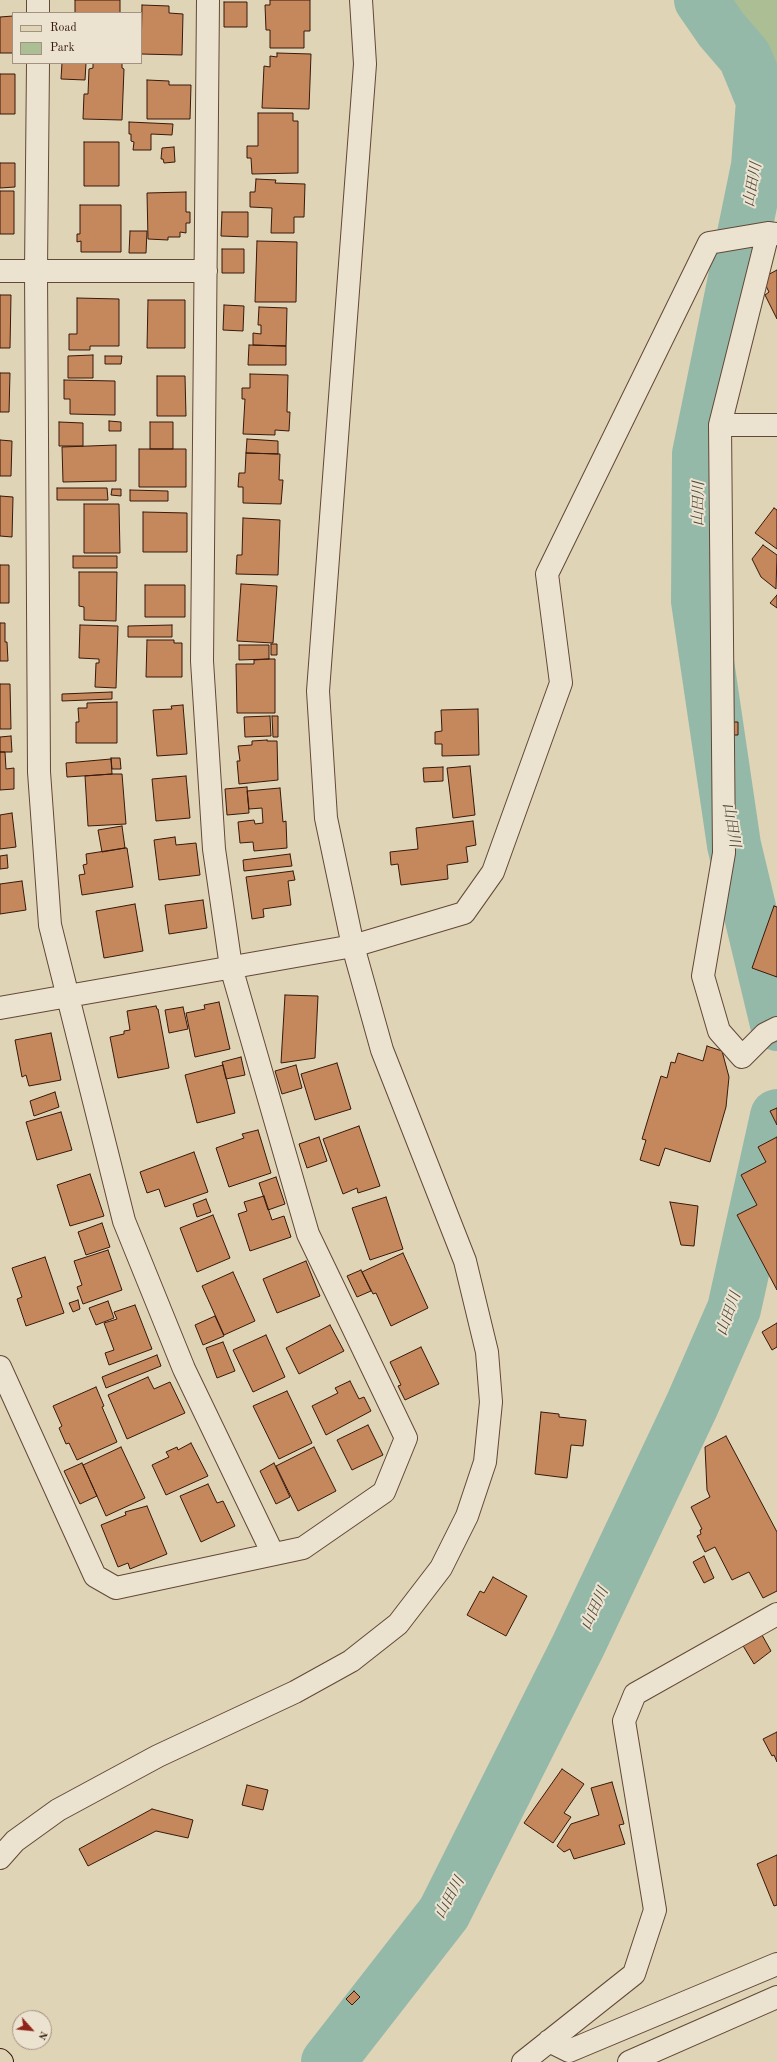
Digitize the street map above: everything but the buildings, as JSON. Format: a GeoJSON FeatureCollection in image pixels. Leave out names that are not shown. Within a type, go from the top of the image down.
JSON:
{"type":"FeatureCollection","features":[{"type":"Feature","properties":{"kind":"street"},"geometry":{"type":"LineString","coordinates":[[38,0],[38,12]]}},
{"type":"Feature","properties":{"kind":"street"},"geometry":{"type":"LineString","coordinates":[[0,1367],[95,1576],[116,1588],[303,1548],[384,1492],[406,1438],[308,1234],[231,967],[214,849],[202,661],[208,0]]}},
{"type":"Feature","properties":{"kind":"street"},"geometry":{"type":"LineString","coordinates":[[0,1858],[16,1841],[58,1810],[158,1756],[295,1692],[351,1661],[398,1624],[441,1568],[467,1516],[486,1462],[490,1402],[487,1352],[465,1261],[382,1050],[353,946],[326,818],[318,691],[365,64],[361,0]]}},
{"type":"Feature","properties":{"kind":"street"},"geometry":{"type":"LineString","coordinates":[[38,64],[36,271],[39,772],[50,925],[69,996],[124,1221],[184,1369],[273,1554]]}},
{"type":"Feature","properties":{"kind":"street"},"geometry":{"type":"LineString","coordinates":[[0,1008],[353,946],[464,913],[493,872],[561,683],[547,574],[709,243],[773,233],[720,425],[724,852],[703,976],[719,1031],[742,1057],[765,1034],[777,1028]]}},
{"type":"Feature","properties":{"kind":"street"},"geometry":{"type":"LineString","coordinates":[[0,271],[206,271]]}},
{"type":"Feature","properties":{"kind":"street"},"geometry":{"type":"LineString","coordinates":[[720,425],[777,425]]}},
{"type":"Feature","properties":{"kind":"street"},"geometry":{"type":"LineString","coordinates":[[523,2062],[634,1974],[655,1910],[624,1721],[635,1694],[777,1614]]}},
{"type":"Feature","properties":{"kind":"street"},"geometry":{"type":"LineString","coordinates":[[549,2041],[569,2052],[777,1964]]}},
{"type":"Feature","properties":{"kind":"street"},"geometry":{"type":"LineString","coordinates":[[629,2062],[777,1997]]}},
{"type":"Feature","properties":{"kind":"green space"},"geometry":{"type":"Polygon","coordinates":[[[707,0],[777,0],[777,151],[774,149],[707,0]]]}},
{"type":"Feature","properties":{"kind":"waterway","name":"山田川"},"geometry":{"type":"LineString","coordinates":[[701,0],[721,29],[745,57],[763,101],[758,166],[699,454],[698,601],[734,845],[777,1024]]}},
{"type":"Feature","properties":{"kind":"waterway","name":"山田川"},"geometry":{"type":"LineString","coordinates":[[328,2062],[444,1913],[578,1646],[692,1405],[734,1309],[777,1116]]}}]}
